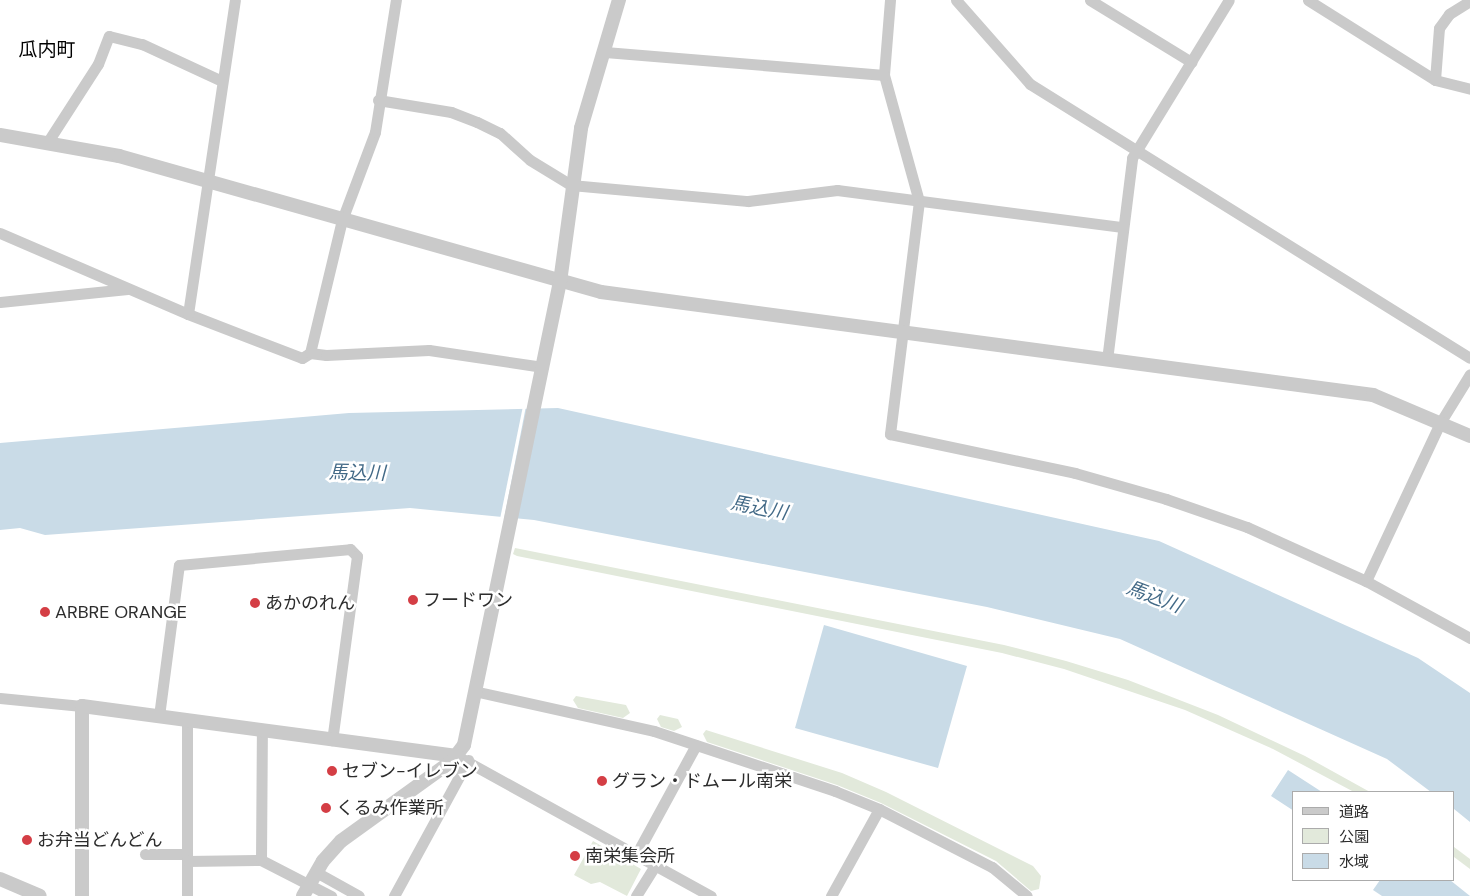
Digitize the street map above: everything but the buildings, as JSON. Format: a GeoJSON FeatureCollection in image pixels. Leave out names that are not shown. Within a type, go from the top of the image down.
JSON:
{"type":"FeatureCollection","features":[{"type":"Feature","properties":{"kind":"street"},"geometry":{"type":"LineString","coordinates":[[188,314],[235,0]]}},
{"type":"Feature","properties":{"kind":"street"},"geometry":{"type":"LineString","coordinates":[[310,353],[342,220],[375,132],[378,100],[396,0]]}},
{"type":"Feature","properties":{"kind":"street"},"geometry":{"type":"LineString","coordinates":[[394,896],[462,758],[474,692],[560,282],[571,185],[581,128],[619,0]]}},
{"type":"Feature","properties":{"kind":"street"},"geometry":{"type":"LineString","coordinates":[[890,0],[884,75],[919,201],[890,434],[1075,473],[1166,499],[1247,527],[1366,581],[1470,638]]}},
{"type":"Feature","properties":{"kind":"street"},"geometry":{"type":"LineString","coordinates":[[956,0],[1030,84],[1470,358]]}},
{"type":"Feature","properties":{"kind":"street"},"geometry":{"type":"LineString","coordinates":[[1090,0],[1191,62]]}},
{"type":"Feature","properties":{"kind":"street"},"geometry":{"type":"LineString","coordinates":[[1107,360],[1132,158],[1229,0]]}},
{"type":"Feature","properties":{"kind":"street"},"geometry":{"type":"LineString","coordinates":[[1308,0],[1435,80],[1470,89]]}},
{"type":"Feature","properties":{"kind":"street"},"geometry":{"type":"LineString","coordinates":[[1435,80],[1439,28],[1449,14],[1470,1]]}},
{"type":"Feature","properties":{"kind":"street"},"geometry":{"type":"LineString","coordinates":[[47,143],[98,64],[109,36],[142,44],[222,82]]}},
{"type":"Feature","properties":{"kind":"street"},"geometry":{"type":"LineString","coordinates":[[605,52],[884,75]]}},
{"type":"Feature","properties":{"kind":"street"},"geometry":{"type":"LineString","coordinates":[[378,100],[451,112],[477,122],[500,133],[530,160],[571,185],[748,200],[837,190],[1124,227]]}},
{"type":"Feature","properties":{"kind":"street"},"geometry":{"type":"LineString","coordinates":[[0,135],[119,156],[560,282],[601,292],[902,334],[1373,395],[1470,436]]}},
{"type":"Feature","properties":{"kind":"street"},"geometry":{"type":"LineString","coordinates":[[0,233],[188,314],[302,358],[310,353],[326,355],[429,350],[543,367]]}},
{"type":"Feature","properties":{"kind":"street"},"geometry":{"type":"LineString","coordinates":[[0,302],[129,289]]}},
{"type":"Feature","properties":{"kind":"street"},"geometry":{"type":"LineString","coordinates":[[1366,581],[1440,422],[1470,374]]}},
{"type":"Feature","properties":{"kind":"street"},"geometry":{"type":"LineString","coordinates":[[159,716],[179,565],[350,549],[357,556],[332,740]]}},
{"type":"Feature","properties":{"kind":"street"},"geometry":{"type":"LineString","coordinates":[[474,692],[654,731],[835,791],[878,809],[992,867],[1027,896]]}},
{"type":"Feature","properties":{"kind":"street"},"geometry":{"type":"LineString","coordinates":[[0,698],[82,706],[462,758],[711,896]]}},
{"type":"Feature","properties":{"kind":"street"},"geometry":{"type":"LineString","coordinates":[[82,706],[82,896]]}},
{"type":"Feature","properties":{"kind":"street"},"geometry":{"type":"LineString","coordinates":[[187,720],[187,896]]}},
{"type":"Feature","properties":{"kind":"street"},"geometry":{"type":"LineString","coordinates":[[261,860],[262,730]]}},
{"type":"Feature","properties":{"kind":"street"},"geometry":{"type":"LineString","coordinates":[[636,855],[696,745]]}},
{"type":"Feature","properties":{"kind":"street"},"geometry":{"type":"LineString","coordinates":[[306,890],[316,872],[352,832],[462,758]]}},
{"type":"Feature","properties":{"kind":"street"},"geometry":{"type":"LineString","coordinates":[[831,896],[878,809]]}},
{"type":"Feature","properties":{"kind":"street"},"geometry":{"type":"LineString","coordinates":[[145,854],[261,860],[306,890],[331,896]]}},
{"type":"Feature","properties":{"kind":"street"},"geometry":{"type":"LineString","coordinates":[[636,896],[655,865]]}},
{"type":"Feature","properties":{"kind":"street"},"geometry":{"type":"LineString","coordinates":[[316,872],[359,896]]}},
{"type":"Feature","properties":{"kind":"street"},"geometry":{"type":"LineString","coordinates":[[0,879],[40,896]]}},
{"type":"Feature","properties":{"kind":"green space"},"geometry":{"type":"Polygon","coordinates":[[[515,548],[1004,645],[1066,661],[1128,680],[1218,715],[1305,756],[1368,791],[1352,791],[1273,749],[1185,710],[1064,669],[1002,653],[513,554],[515,548]]]}},
{"type":"Feature","properties":{"kind":"green space"},"geometry":{"type":"Polygon","coordinates":[[[576,696],[626,705],[630,713],[623,718],[578,708],[573,700],[576,696]]]}},
{"type":"Feature","properties":{"kind":"green space"},"geometry":{"type":"Polygon","coordinates":[[[660,715],[678,719],[682,727],[674,731],[661,727],[657,719],[660,715]]]}},
{"type":"Feature","properties":{"kind":"green space"},"geometry":{"type":"Polygon","coordinates":[[[706,730],[842,773],[886,792],[1033,866],[1041,876],[1039,889],[1031,891],[996,861],[881,803],[837,785],[707,742],[703,734],[706,730]]]}},
{"type":"Feature","properties":{"kind":"green space"},"geometry":{"type":"Polygon","coordinates":[[[593,841],[641,869],[627,896],[600,882],[591,884],[574,875],[593,841]]]}},
{"type":"Feature","properties":{"kind":"green space"},"geometry":{"type":"Polygon","coordinates":[[[1455,848],[1470,859],[1470,869],[1455,858],[1455,848]]]}},
{"type":"Feature","properties":{"kind":"water","name":"馬込川"},"geometry":{"type":"Polygon","coordinates":[[[558,408],[1159,541],[1418,658],[1470,693],[1470,822],[1455,810],[1455,791],[1430,791],[1387,759],[1120,639],[987,607],[534,520],[410,508],[45,535],[20,528],[0,530],[0,443],[349,413],[558,408]]]}},
{"type":"Feature","properties":{"kind":"water"},"geometry":{"type":"Polygon","coordinates":[[[824,625],[967,666],[938,768],[795,728],[824,625]]]}},
{"type":"Feature","properties":{"kind":"water"},"geometry":{"type":"Polygon","coordinates":[[[1288,770],[1320,791],[1292,791],[1292,810],[1271,796],[1288,770]]]}},
{"type":"Feature","properties":{"kind":"water"},"geometry":{"type":"Polygon","coordinates":[[[1379,881],[1451,881],[1470,896],[1382,896],[1373,890],[1379,881]]]}},
{"type":"Feature","properties":{"kind":"pier"},"geometry":{"type":"Polygon","coordinates":[[[523,406],[526,406],[504,519],[500,519],[523,406]]]}},
{"type":"Feature","properties":{"kind":"place","name":"フードワン"},"geometry":{"type":"Point","coordinates":[413,600]}},
{"type":"Feature","properties":{"kind":"place","name":"あかのれん"},"geometry":{"type":"Point","coordinates":[255,603]}},
{"type":"Feature","properties":{"kind":"place","name":"ARBRE ORANGE"},"geometry":{"type":"Point","coordinates":[45,612]}},
{"type":"Feature","properties":{"kind":"place","name":"セブン-イレブン"},"geometry":{"type":"Point","coordinates":[332,771]}},
{"type":"Feature","properties":{"kind":"place","name":"グラン・ドムール南栄"},"geometry":{"type":"Point","coordinates":[602,781]}},
{"type":"Feature","properties":{"kind":"place","name":"くるみ作業所"},"geometry":{"type":"Point","coordinates":[326,808]}},
{"type":"Feature","properties":{"kind":"place","name":"お弁当どんどん"},"geometry":{"type":"Point","coordinates":[27,840]}},
{"type":"Feature","properties":{"kind":"place","name":"南栄集会所"},"geometry":{"type":"Point","coordinates":[575,856]}},
{"type":"Feature","properties":{"kind":"district","name":"瓜内町"},"geometry":{"type":"Point","coordinates":[47,50]}}]}
